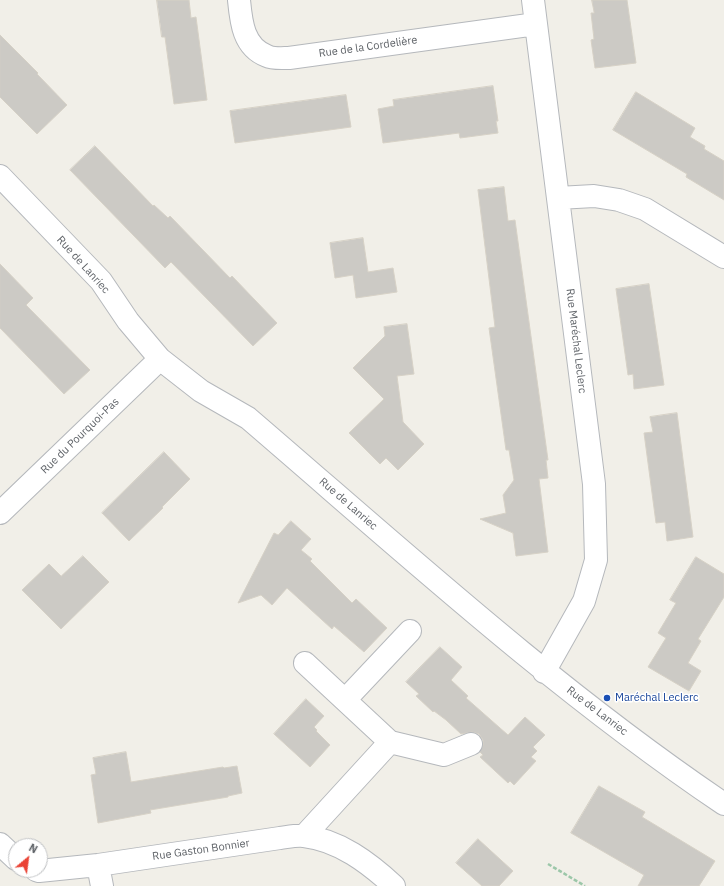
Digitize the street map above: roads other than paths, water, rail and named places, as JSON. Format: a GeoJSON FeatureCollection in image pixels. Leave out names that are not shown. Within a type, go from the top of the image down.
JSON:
{"type":"FeatureCollection","features":[{"type":"Feature","properties":{"kind":"street","name":"Rue de la Cordelière"},"geometry":{"type":"LineString","coordinates":[[239,0],[242,26],[247,38],[254,48],[267,57],[289,58],[536,24]]}},
{"type":"Feature","properties":{"kind":"street","name":"Rue Maréchal Leclerc"},"geometry":{"type":"LineString","coordinates":[[533,0],[594,484],[596,560],[584,601],[544,672]]}},
{"type":"Feature","properties":{"kind":"street","name":"Rue de Lanriec"},"geometry":{"type":"LineString","coordinates":[[0,176],[101,281],[128,321],[160,359],[201,391],[248,418],[544,672],[672,770],[724,804]]}},
{"type":"Feature","properties":{"kind":"street"},"geometry":{"type":"LineString","coordinates":[[558,198],[594,196],[619,200],[645,209],[724,256]]}},
{"type":"Feature","properties":{"kind":"street","name":"Rue du Pourquoi-Pas"},"geometry":{"type":"LineString","coordinates":[[0,513],[160,359]]}},
{"type":"Feature","properties":{"kind":"street"},"geometry":{"type":"LineString","coordinates":[[345,700],[410,631]]}},
{"type":"Feature","properties":{"kind":"street"},"geometry":{"type":"LineString","coordinates":[[305,662],[390,742],[444,755],[471,744]]}},
{"type":"Feature","properties":{"kind":"street"},"geometry":{"type":"LineString","coordinates":[[304,836],[390,742]]}},
{"type":"Feature","properties":{"kind":"street","name":"Rue Gaston Bonnier"},"geometry":{"type":"LineString","coordinates":[[48,870],[98,865],[272,839],[304,836],[337,844],[375,868],[394,886]]}},
{"type":"Feature","properties":{"kind":"street"},"geometry":{"type":"LineString","coordinates":[[0,844],[8,852]]}},
{"type":"Feature","properties":{"kind":"street"},"geometry":{"type":"LineString","coordinates":[[98,865],[102,886]]}},
{"type":"Feature","properties":{"kind":"place","name":"Maréchal Leclerc"},"geometry":{"type":"Point","coordinates":[607,698]}}]}
